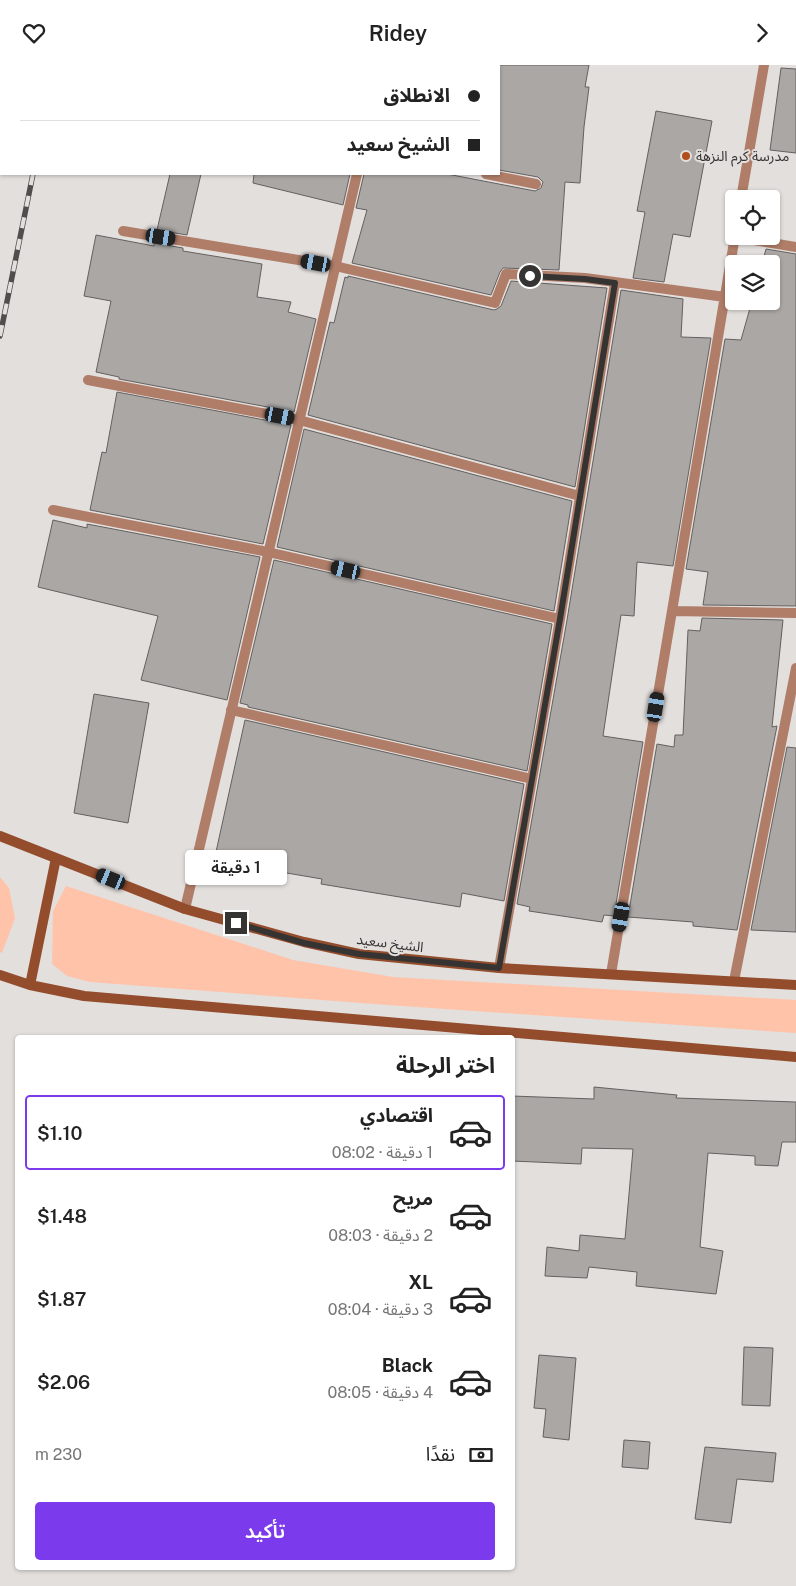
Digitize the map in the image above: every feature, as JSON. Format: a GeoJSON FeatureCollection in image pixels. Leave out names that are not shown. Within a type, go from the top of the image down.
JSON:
{"type":"FeatureCollection","features":[{"type":"Feature","properties":{"kind":"main road","name":"الشيخ سعيد"},"geometry":{"type":"LineString","coordinates":[[0,836],[185,909],[304,943],[359,954],[499,968],[796,985]]}},
{"type":"Feature","properties":{"kind":"main road"},"geometry":{"type":"LineString","coordinates":[[30,985],[56,858]]}},
{"type":"Feature","properties":{"kind":"main road"},"geometry":{"type":"LineString","coordinates":[[0,975],[30,985],[84,997],[796,1057]]}},
{"type":"Feature","properties":{"kind":"street"},"geometry":{"type":"LineString","coordinates":[[743,190],[764,65]]}},
{"type":"Feature","properties":{"kind":"street"},"geometry":{"type":"LineString","coordinates":[[185,909],[357,175]]}},
{"type":"Feature","properties":{"kind":"street"},"geometry":{"type":"LineString","coordinates":[[491,175],[536,184]]}},
{"type":"Feature","properties":{"kind":"street"},"geometry":{"type":"LineString","coordinates":[[122,231],[335,266],[495,303],[506,274],[585,279],[725,297],[611,974]]}},
{"type":"Feature","properties":{"kind":"street"},"geometry":{"type":"LineString","coordinates":[[780,244],[796,247]]}},
{"type":"Feature","properties":{"kind":"street"},"geometry":{"type":"LineString","coordinates":[[499,968],[560,619],[615,283]]}},
{"type":"Feature","properties":{"kind":"street"},"geometry":{"type":"LineString","coordinates":[[88,380],[299,420],[580,495]]}},
{"type":"Feature","properties":{"kind":"street"},"geometry":{"type":"LineString","coordinates":[[54,510],[268,552],[560,619]]}},
{"type":"Feature","properties":{"kind":"street"},"geometry":{"type":"LineString","coordinates":[[672,611],[796,613]]}},
{"type":"Feature","properties":{"kind":"street"},"geometry":{"type":"LineString","coordinates":[[734,981],[796,667]]}},
{"type":"Feature","properties":{"kind":"street"},"geometry":{"type":"LineString","coordinates":[[231,710],[532,779]]}},
{"type":"Feature","properties":{"kind":"shaded area"},"geometry":{"type":"Polygon","coordinates":[[[0,877],[9,888],[15,918],[2,953],[0,952],[0,877]]]}},
{"type":"Feature","properties":{"kind":"shaded area"},"geometry":{"type":"Polygon","coordinates":[[[66,886],[293,960],[393,977],[796,1000],[796,1033],[387,1005],[90,982],[67,976],[52,964],[53,911],[66,886]]]}},
{"type":"Feature","properties":{"kind":"building"},"geometry":{"type":"Polygon","coordinates":[[[500,65],[589,65],[585,87],[589,87],[580,183],[565,182],[559,270],[503,268],[491,295],[352,263],[367,210],[356,208],[364,175],[452,175],[535,191],[541,188],[543,182],[538,177],[500,170],[500,65]]]}},
{"type":"Feature","properties":{"kind":"building"},"geometry":{"type":"Polygon","coordinates":[[[781,68],[796,69],[796,153],[770,150],[781,68]]]}},
{"type":"Feature","properties":{"kind":"building"},"geometry":{"type":"Polygon","coordinates":[[[656,111],[712,121],[690,237],[673,234],[664,282],[633,278],[645,212],[637,211],[656,111]]]}},
{"type":"Feature","properties":{"kind":"building"},"geometry":{"type":"Polygon","coordinates":[[[170,175],[201,175],[187,235],[157,230],[170,175]]]}},
{"type":"Feature","properties":{"kind":"building"},"geometry":{"type":"Polygon","coordinates":[[[254,175],[350,175],[343,205],[253,183],[254,175]]]}},
{"type":"Feature","properties":{"kind":"building"},"geometry":{"type":"Polygon","coordinates":[[[96,235],[154,246],[154,243],[183,248],[183,251],[262,264],[257,297],[291,302],[288,312],[316,319],[294,412],[119,379],[119,377],[96,372],[111,301],[84,296],[96,235]]]}},
{"type":"Feature","properties":{"kind":"building"},"geometry":{"type":"Polygon","coordinates":[[[766,249],[796,254],[796,606],[703,605],[708,572],[686,569],[725,339],[741,340],[749,310],[780,310],[780,255],[764,255],[766,249]]]}},
{"type":"Feature","properties":{"kind":"building"},"geometry":{"type":"Polygon","coordinates":[[[348,276],[494,310],[501,306],[511,281],[607,288],[575,487],[308,415],[330,322],[334,323],[345,277],[348,278],[348,276]]]}},
{"type":"Feature","properties":{"kind":"building"},"geometry":{"type":"Polygon","coordinates":[[[621,290],[683,299],[681,337],[711,338],[673,566],[637,562],[634,616],[621,615],[603,736],[643,742],[614,916],[604,915],[602,922],[529,911],[530,907],[517,904],[567,620],[621,290]]]}},
{"type":"Feature","properties":{"kind":"building"},"geometry":{"type":"Polygon","coordinates":[[[117,392],[291,425],[263,544],[90,510],[102,452],[106,453],[117,392]]]}},
{"type":"Feature","properties":{"kind":"building"},"geometry":{"type":"Polygon","coordinates":[[[304,429],[572,501],[554,611],[277,547],[304,429]]]}},
{"type":"Feature","properties":{"kind":"building"},"geometry":{"type":"Polygon","coordinates":[[[53,520],[87,528],[87,524],[260,557],[227,700],[141,680],[158,616],[38,587],[53,520]]]}},
{"type":"Feature","properties":{"kind":"building"},"geometry":{"type":"Polygon","coordinates":[[[274,560],[552,624],[527,771],[248,707],[248,705],[240,703],[274,560]]]}},
{"type":"Feature","properties":{"kind":"building"},"geometry":{"type":"Polygon","coordinates":[[[702,618],[783,620],[772,727],[777,726],[737,930],[693,926],[693,922],[628,917],[657,744],[674,747],[675,735],[683,735],[688,630],[700,631],[702,618]]]}},
{"type":"Feature","properties":{"kind":"building"},"geometry":{"type":"Polygon","coordinates":[[[94,694],[149,703],[128,823],[74,813],[94,694]]]}},
{"type":"Feature","properties":{"kind":"building"},"geometry":{"type":"Polygon","coordinates":[[[245,720],[524,784],[504,901],[462,893],[460,907],[321,884],[322,879],[269,870],[269,872],[214,861],[245,720]]]}},
{"type":"Feature","properties":{"kind":"building"},"geometry":{"type":"Polygon","coordinates":[[[787,747],[796,748],[796,932],[751,930],[787,747]]]}},
{"type":"Feature","properties":{"kind":"building"},"geometry":{"type":"Polygon","coordinates":[[[594,1087],[677,1095],[676,1098],[796,1102],[796,1142],[782,1142],[778,1166],[755,1165],[755,1156],[708,1153],[700,1247],[723,1251],[716,1294],[636,1286],[637,1272],[589,1267],[587,1278],[545,1276],[547,1247],[579,1251],[580,1235],[625,1239],[633,1149],[582,1148],[581,1164],[515,1161],[515,1096],[594,1099],[594,1087]]]}},
{"type":"Feature","properties":{"kind":"building"},"geometry":{"type":"Polygon","coordinates":[[[744,1347],[773,1348],[770,1406],[742,1405],[744,1347]]]}},
{"type":"Feature","properties":{"kind":"building"},"geometry":{"type":"Polygon","coordinates":[[[539,1355],[576,1358],[569,1440],[543,1437],[546,1409],[534,1408],[539,1355]]]}},
{"type":"Feature","properties":{"kind":"building"},"geometry":{"type":"Polygon","coordinates":[[[624,1440],[650,1442],[648,1469],[622,1467],[624,1440]]]}},
{"type":"Feature","properties":{"kind":"building"},"geometry":{"type":"Polygon","coordinates":[[[705,1447],[776,1453],[773,1482],[737,1479],[731,1523],[695,1519],[705,1447]]]}},
{"type":"Feature","properties":{"kind":"railway"},"geometry":{"type":"LineString","coordinates":[[0,336],[33,175]]}},
{"type":"Feature","properties":{"kind":"place","name":"مدرسة كرم النزهة"},"geometry":{"type":"Point","coordinates":[686,156]}},
{"type":"Feature","properties":{"kind":"route"},"geometry":{"type":"LineString","coordinates":[[236,923],[304,943],[359,954],[499,968],[560,619],[615,283],[585,279],[530,276]]}}]}
